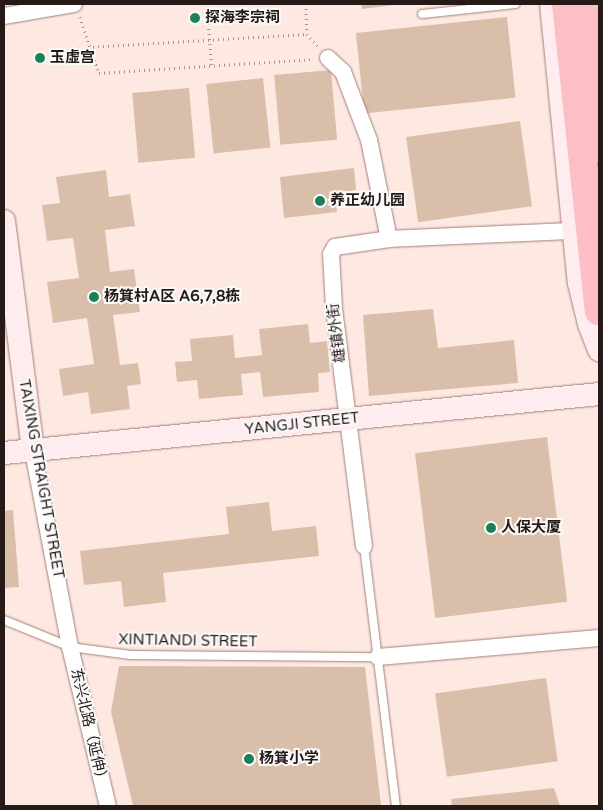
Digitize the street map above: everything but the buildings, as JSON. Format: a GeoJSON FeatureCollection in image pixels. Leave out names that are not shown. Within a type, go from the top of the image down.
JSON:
{"type":"FeatureCollection","features":[{"type":"Feature","properties":{"kind":"highway"},"geometry":{"type":"LineString","coordinates":[[566,4],[589,142]]}},
{"type":"Feature","properties":{"kind":"highway"},"geometry":{"type":"LineString","coordinates":[[586,4],[589,142],[599,311]]}},
{"type":"Feature","properties":{"kind":"street"},"geometry":{"type":"LineString","coordinates":[[551,4],[574,232],[584,305],[599,350]]}},
{"type":"Feature","properties":{"kind":"street"},"geometry":{"type":"LineString","coordinates":[[4,16],[76,8]]}},
{"type":"Feature","properties":{"kind":"street"},"geometry":{"type":"LineString","coordinates":[[328,58],[343,72],[369,140],[389,239]]}},
{"type":"Feature","properties":{"kind":"street","name":"TAIXING STRAIGHT STREET"},"geometry":{"type":"LineString","coordinates":[[4,221],[33,451],[70,647]]}},
{"type":"Feature","properties":{"kind":"street","name":"雄镇外街"},"geometry":{"type":"LineString","coordinates":[[364,546],[348,419],[331,254],[335,248],[389,239],[574,232]]}},
{"type":"Feature","properties":{"kind":"street","name":"YANGJI STREET"},"geometry":{"type":"LineString","coordinates":[[4,453],[599,394]]}},
{"type":"Feature","properties":{"kind":"street"},"geometry":{"type":"LineString","coordinates":[[378,657],[599,638]]}},
{"type":"Feature","properties":{"kind":"street","name":"东兴北路（延伸）"},"geometry":{"type":"LineString","coordinates":[[70,647],[108,806]]}},
{"type":"Feature","properties":{"kind":"lane"},"geometry":{"type":"LineString","coordinates":[[422,14],[515,4]]}},
{"type":"Feature","properties":{"kind":"lane","name":"雄镇外街"},"geometry":{"type":"LineString","coordinates":[[364,546],[396,806]]}},
{"type":"Feature","properties":{"kind":"lane","name":"XINTIANDI STREET"},"geometry":{"type":"LineString","coordinates":[[4,620],[70,647],[130,656],[378,657]]}},
{"type":"Feature","properties":{"kind":"path"},"geometry":{"type":"LineString","coordinates":[[207,4],[212,68]]}},
{"type":"Feature","properties":{"kind":"path"},"geometry":{"type":"LineString","coordinates":[[306,4],[307,34],[328,58]]}},
{"type":"Feature","properties":{"kind":"path"},"geometry":{"type":"LineString","coordinates":[[76,8],[88,47],[99,72],[212,68],[328,58]]}},
{"type":"Feature","properties":{"kind":"path"},"geometry":{"type":"LineString","coordinates":[[88,47],[307,34]]}},
{"type":"Feature","properties":{"kind":"place","name":"探海李宗祠"},"geometry":{"type":"Point","coordinates":[195,18]}},
{"type":"Feature","properties":{"kind":"place","name":"玉虛宫"},"geometry":{"type":"Point","coordinates":[40,58]}},
{"type":"Feature","properties":{"kind":"place","name":"养正幼儿园"},"geometry":{"type":"Point","coordinates":[320,201]}},
{"type":"Feature","properties":{"kind":"place","name":"杨箕村A区 A6,7,8栋"},"geometry":{"type":"Point","coordinates":[94,297]}},
{"type":"Feature","properties":{"kind":"place","name":"人保大厦"},"geometry":{"type":"Point","coordinates":[491,528]}},
{"type":"Feature","properties":{"kind":"place","name":"杨箕小学"},"geometry":{"type":"Point","coordinates":[249,759]}}]}
